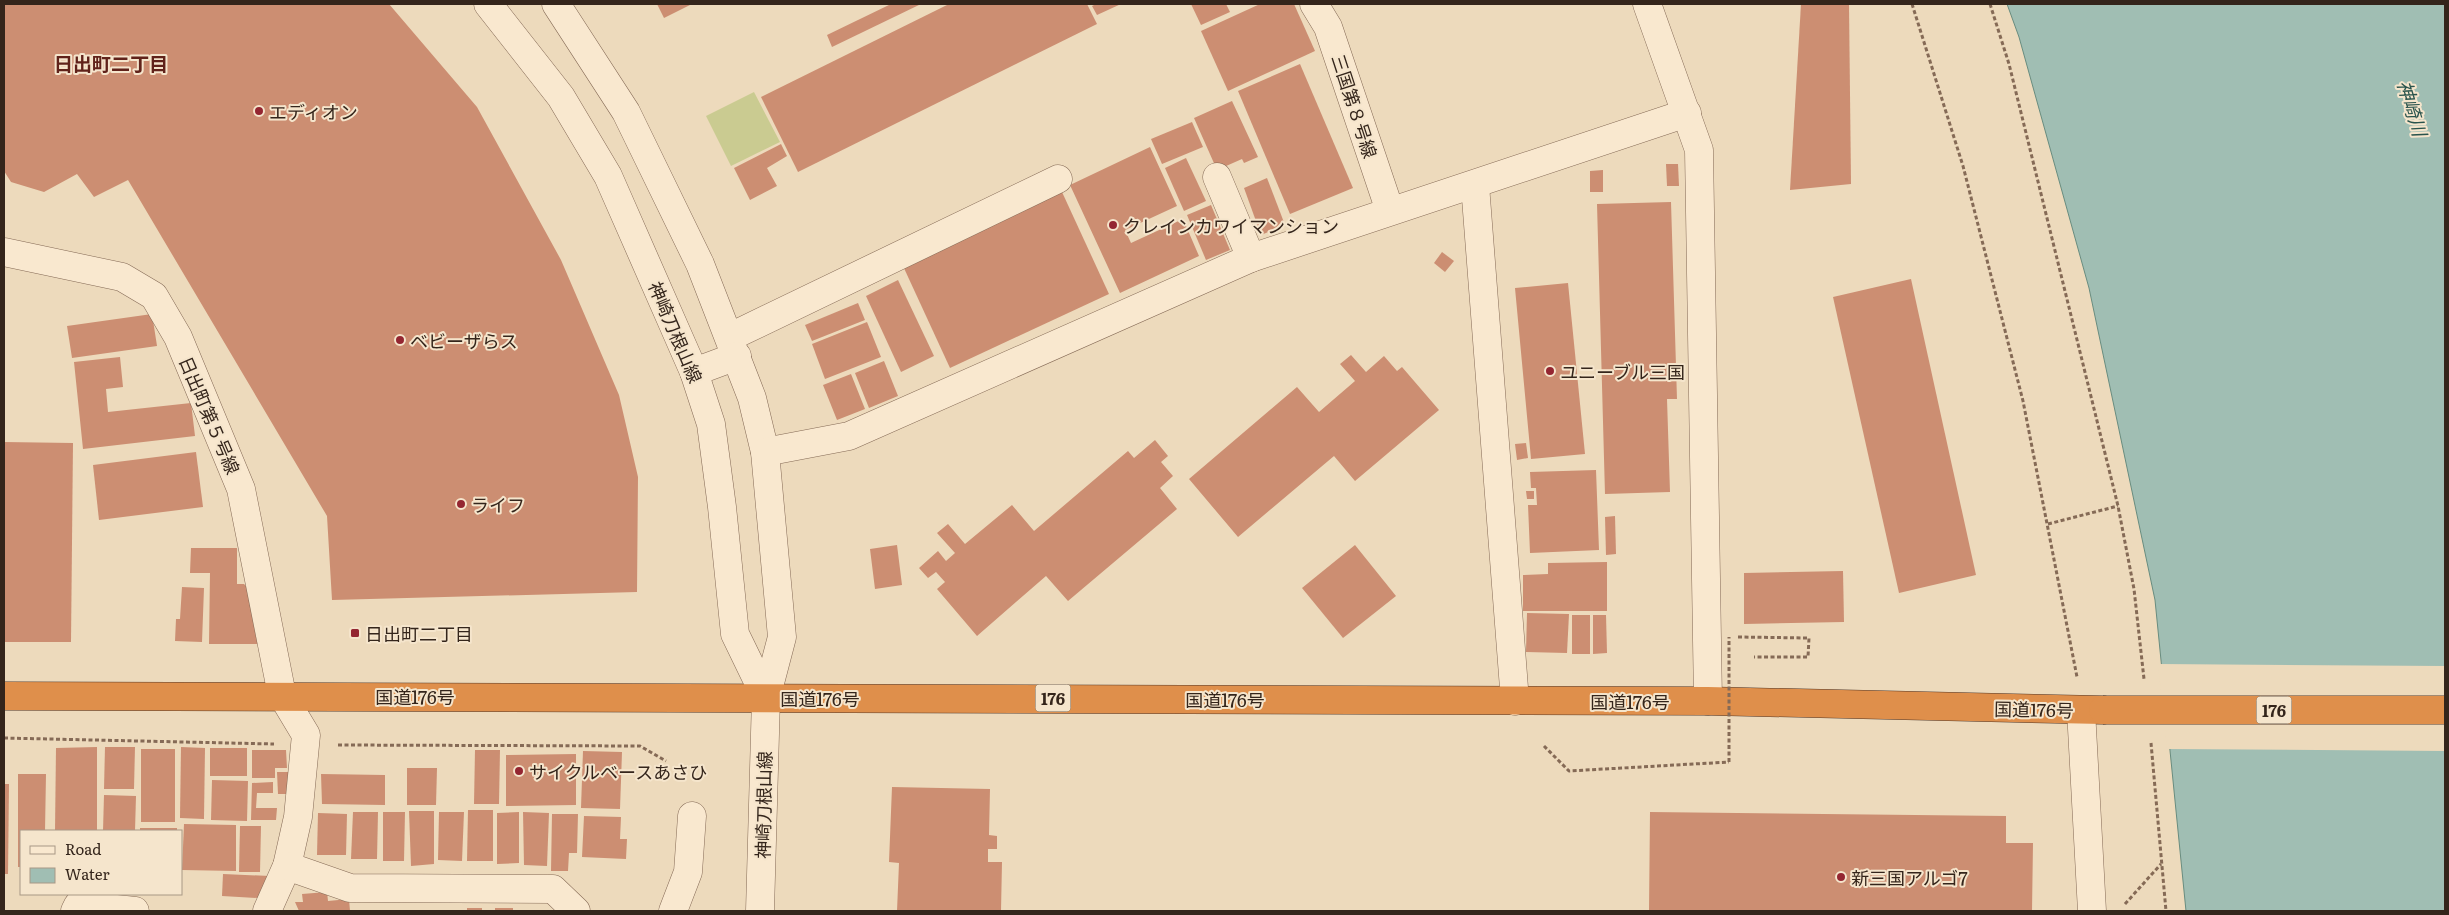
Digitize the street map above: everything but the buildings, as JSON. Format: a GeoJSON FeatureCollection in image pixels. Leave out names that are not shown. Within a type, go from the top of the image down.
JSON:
{"type":"FeatureCollection","features":[{"type":"Feature","properties":{"kind":"highway","name":"国道176号"},"geometry":{"type":"LineString","coordinates":[[4,696],[282,695],[1708,702],[2092,710],[2445,710]]}},
{"type":"Feature","properties":{"kind":"street","name":"神崎刀根山線"},"geometry":{"type":"LineString","coordinates":[[488,4],[509,28],[561,97],[608,176],[694,372],[711,424],[722,507],[735,634],[766,698]]}},
{"type":"Feature","properties":{"kind":"street"},"geometry":{"type":"LineString","coordinates":[[496,4],[509,28]]}},
{"type":"Feature","properties":{"kind":"street","name":"神崎刀根山線"},"geometry":{"type":"LineString","coordinates":[[556,4],[626,112],[700,264],[734,346],[752,398],[765,452],[782,637],[766,698],[760,911]]}},
{"type":"Feature","properties":{"kind":"street","name":"三国第８号線"},"geometry":{"type":"LineString","coordinates":[[1314,4],[1328,26],[1390,211]]}},
{"type":"Feature","properties":{"kind":"street"},"geometry":{"type":"LineString","coordinates":[[1647,4],[1699,150],[1708,702]]}},
{"type":"Feature","properties":{"kind":"street"},"geometry":{"type":"LineString","coordinates":[[765,452],[849,436],[1251,258],[1687,113]]}},
{"type":"Feature","properties":{"kind":"street"},"geometry":{"type":"LineString","coordinates":[[1218,177],[1251,258]]}},
{"type":"Feature","properties":{"kind":"street"},"geometry":{"type":"LineString","coordinates":[[694,372],[734,346],[1058,180]]}},
{"type":"Feature","properties":{"kind":"street"},"geometry":{"type":"LineString","coordinates":[[1475,185],[1515,701]]}},
{"type":"Feature","properties":{"kind":"street","name":"日出町第５号線"},"geometry":{"type":"LineString","coordinates":[[4,252],[122,277],[154,296],[178,337],[242,489],[282,695],[306,735],[298,817],[287,866],[268,911]]}},
{"type":"Feature","properties":{"kind":"street"},"geometry":{"type":"LineString","coordinates":[[2092,710],[2092,911]]}},
{"type":"Feature","properties":{"kind":"street"},"geometry":{"type":"LineString","coordinates":[[674,911],[688,872],[692,816]]}},
{"type":"Feature","properties":{"kind":"street"},"geometry":{"type":"LineString","coordinates":[[287,866],[350,888],[554,889],[576,911]]}},
{"type":"Feature","properties":{"kind":"street"},"geometry":{"type":"LineString","coordinates":[[75,911],[78,905],[135,911]]}},
{"type":"Feature","properties":{"kind":"path"},"geometry":{"type":"LineString","coordinates":[[1912,4],[1963,166],[2024,401],[2074,656],[2092,710]]}},
{"type":"Feature","properties":{"kind":"path"},"geometry":{"type":"LineString","coordinates":[[1990,4],[2009,64],[2118,506],[2134,589],[2145,686]]}},
{"type":"Feature","properties":{"kind":"path"},"geometry":{"type":"LineString","coordinates":[[2048,524],[2118,506]]}},
{"type":"Feature","properties":{"kind":"path"},"geometry":{"type":"LineString","coordinates":[[1544,746],[1569,771],[1729,762],[1729,637],[1809,638],[1808,658],[1754,657]]}},
{"type":"Feature","properties":{"kind":"path"},"geometry":{"type":"LineString","coordinates":[[2150,735],[2166,911]]}},
{"type":"Feature","properties":{"kind":"path"},"geometry":{"type":"LineString","coordinates":[[2122,907],[2162,864]]}},
{"type":"Feature","properties":{"kind":"green space"},"geometry":{"type":"Polygon","coordinates":[[[754,92],[780,142],[731,166],[706,116],[754,92]]]}},
{"type":"Feature","properties":{"kind":"water","name":"神崎川"},"geometry":{"type":"Polygon","coordinates":[[[2007,4],[2445,4],[2445,911],[2186,911],[2155,600],[2089,288],[2019,37],[2007,4]]]}},
{"type":"Feature","properties":{"kind":"pier"},"geometry":{"type":"Polygon","coordinates":[[[2158,664],[2445,666],[2445,751],[2167,749],[2158,664]]]}},
{"type":"Feature","properties":{"kind":"place","name":"エディオン"},"geometry":{"type":"Point","coordinates":[259,111]}},
{"type":"Feature","properties":{"kind":"place","name":"クレインカワイマンション"},"geometry":{"type":"Point","coordinates":[1113,225]}},
{"type":"Feature","properties":{"kind":"place","name":"ベビーザらス"},"geometry":{"type":"Point","coordinates":[400,340]}},
{"type":"Feature","properties":{"kind":"place","name":"ユニーブル三国"},"geometry":{"type":"Point","coordinates":[1550,371]}},
{"type":"Feature","properties":{"kind":"place","name":"ライフ"},"geometry":{"type":"Point","coordinates":[461,504]}},
{"type":"Feature","properties":{"kind":"place","name":"日出町二丁目"},"geometry":{"type":"Point","coordinates":[355,633]}},
{"type":"Feature","properties":{"kind":"place","name":"サイクルベースあさひ"},"geometry":{"type":"Point","coordinates":[519,771]}},
{"type":"Feature","properties":{"kind":"place","name":"新三国アルゴ7"},"geometry":{"type":"Point","coordinates":[1841,877]}},
{"type":"Feature","properties":{"kind":"district","name":"日出町二丁目"},"geometry":{"type":"Point","coordinates":[111,63]}}]}
